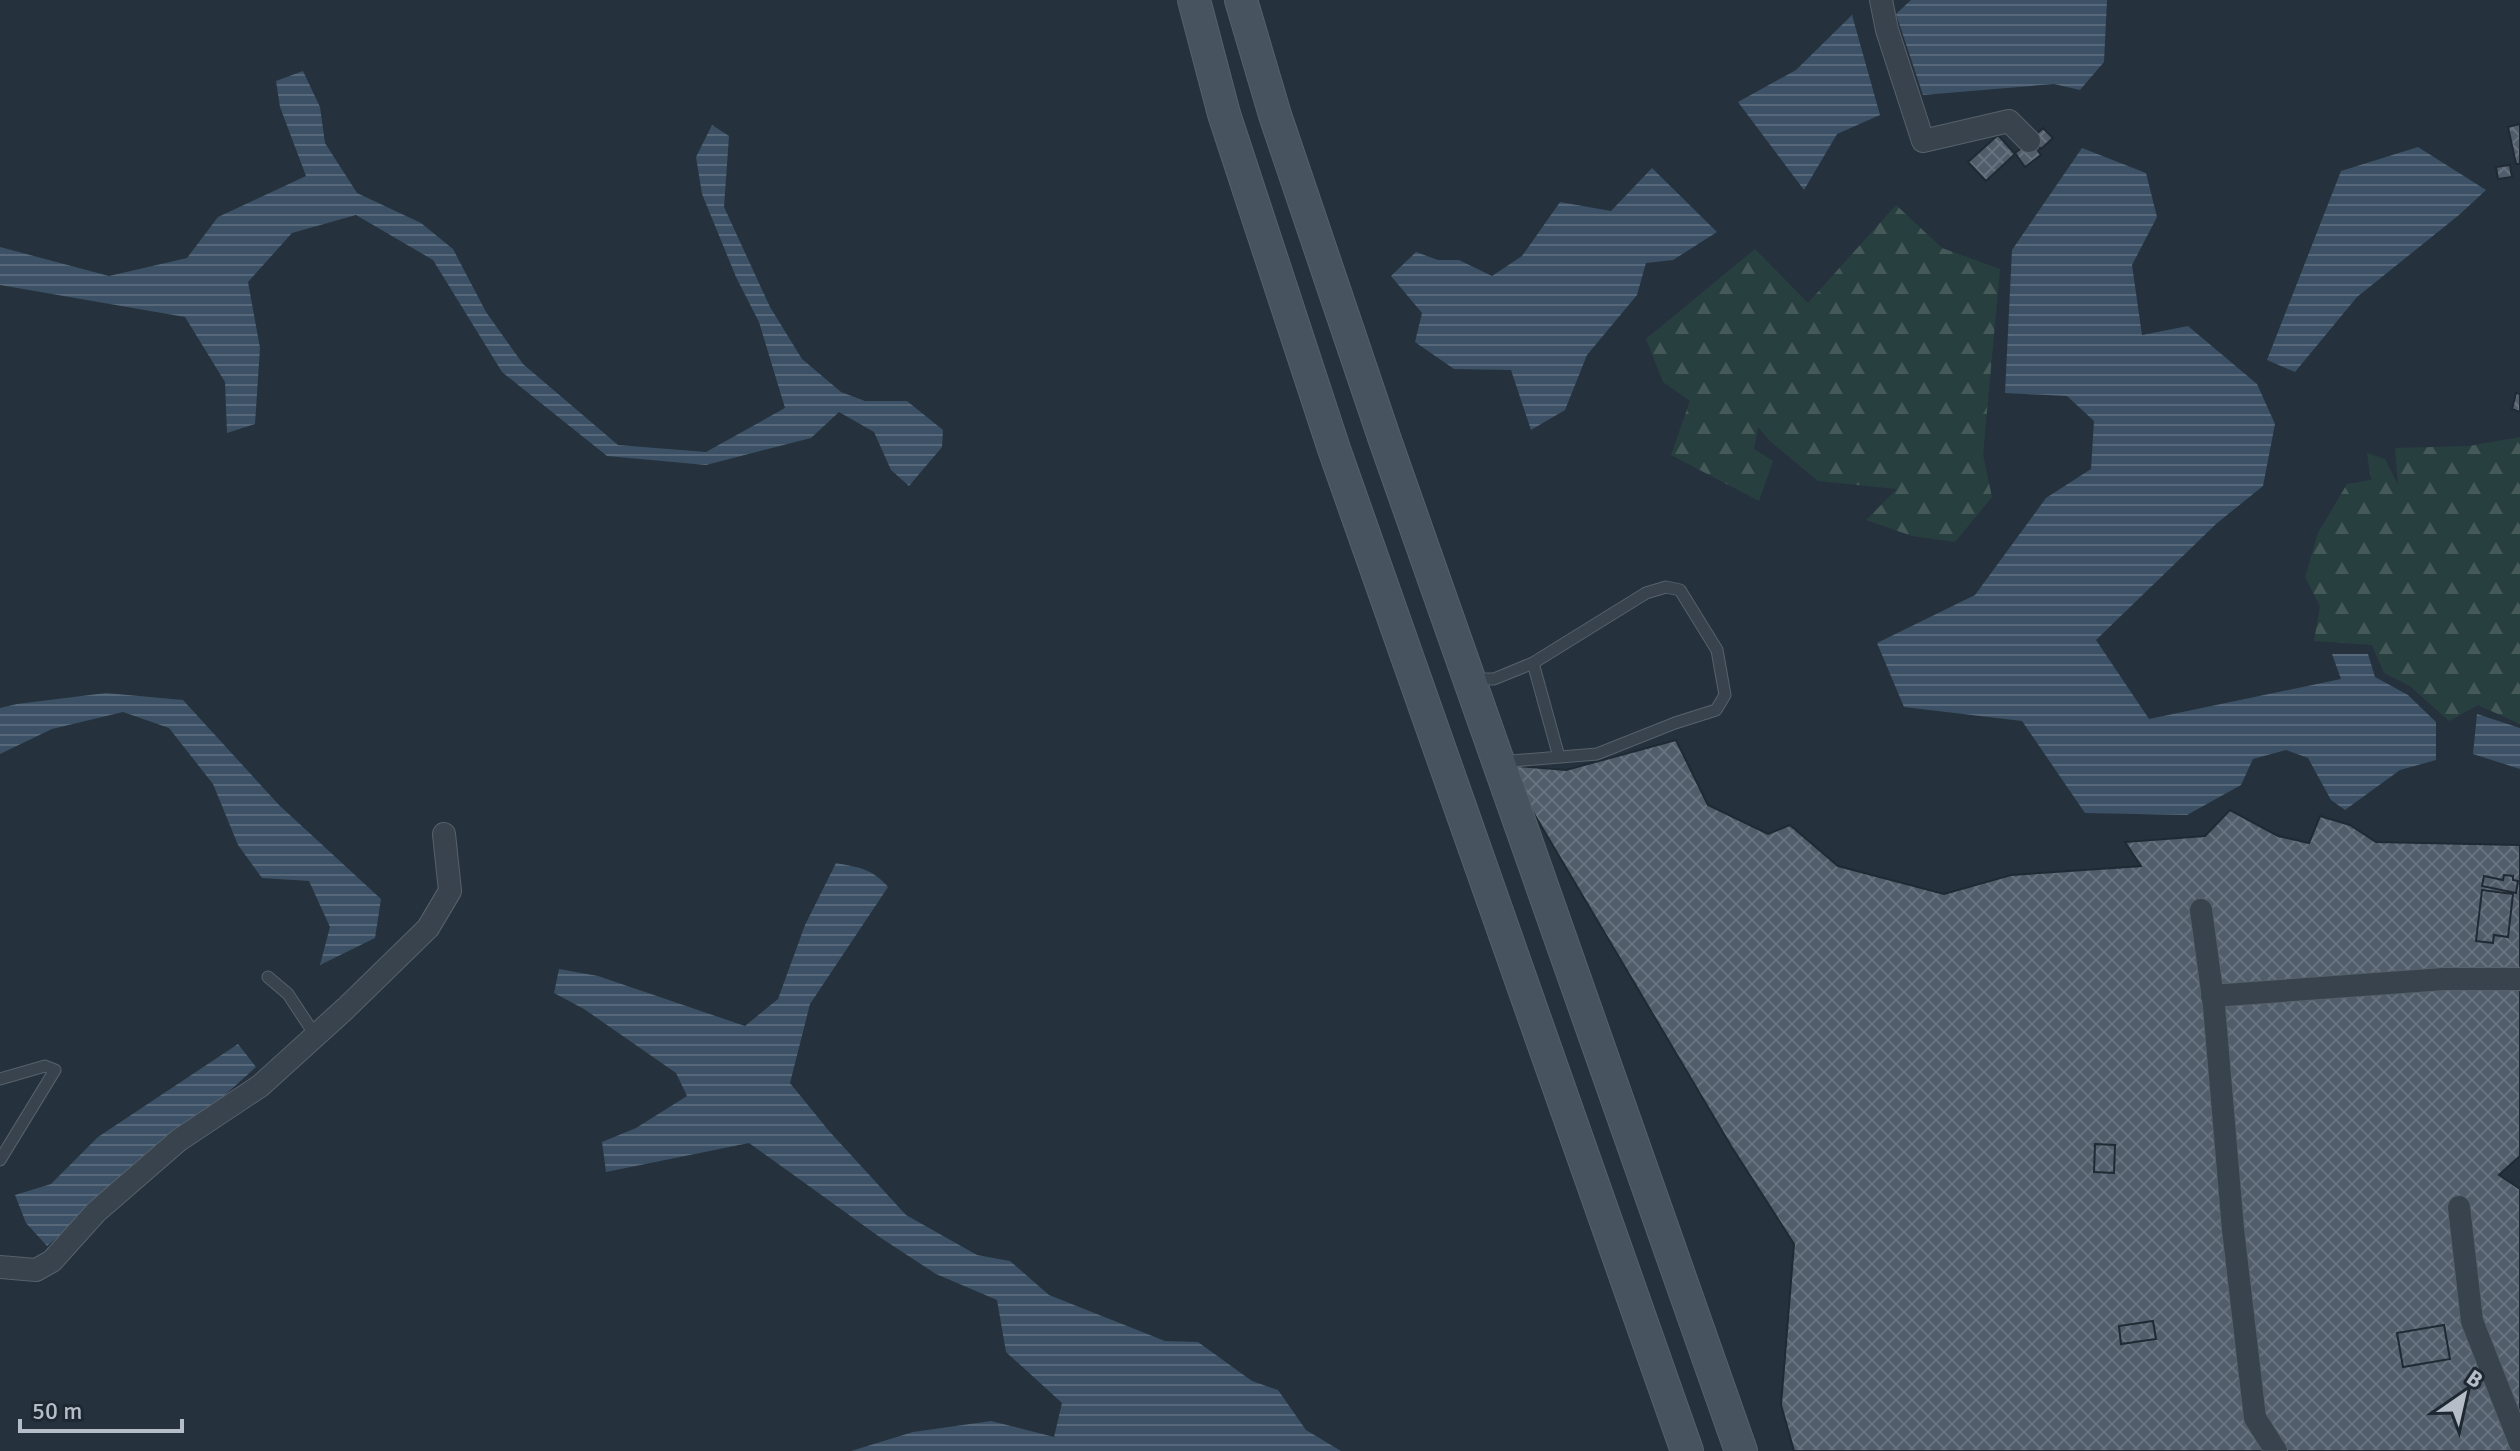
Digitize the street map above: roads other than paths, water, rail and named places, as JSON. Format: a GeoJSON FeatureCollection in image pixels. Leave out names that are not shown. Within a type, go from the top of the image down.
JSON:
{"type":"FeatureCollection","features":[{"type":"Feature","properties":{"kind":"main road"},"geometry":{"type":"LineString","coordinates":[[1194,0],[1224,114],[1334,449],[1687,1451]]}},
{"type":"Feature","properties":{"kind":"main road"},"geometry":{"type":"LineString","coordinates":[[1241,0],[1275,115],[1385,440],[1741,1451]]}},
{"type":"Feature","properties":{"kind":"main road"},"geometry":{"type":"LineString","coordinates":[[1334,449],[1385,440]]}},
{"type":"Feature","properties":{"kind":"street"},"geometry":{"type":"LineString","coordinates":[[1881,0],[1887,30],[1923,141],[2009,121],[2029,141]]}},
{"type":"Feature","properties":{"kind":"street"},"geometry":{"type":"LineString","coordinates":[[0,1267],[36,1270],[52,1261],[96,1212],[179,1140],[260,1086],[428,928],[450,891],[444,834]]}},
{"type":"Feature","properties":{"kind":"street"},"geometry":{"type":"LineString","coordinates":[[2201,910],[2255,1418],[2276,1451]]}},
{"type":"Feature","properties":{"kind":"street"},"geometry":{"type":"LineString","coordinates":[[2212,996],[2444,979],[2520,979]]}},
{"type":"Feature","properties":{"kind":"street"},"geometry":{"type":"LineString","coordinates":[[2459,1207],[2472,1321],[2520,1443]]}},
{"type":"Feature","properties":{"kind":"lane"},"geometry":{"type":"LineString","coordinates":[[1470,679],[1494,679],[1533,663],[1646,593],[1666,587],[1680,590],[1717,650],[1725,695],[1716,710],[1597,754],[1499,762]]}},
{"type":"Feature","properties":{"kind":"lane"},"geometry":{"type":"LineString","coordinates":[[1533,663],[1559,757]]}},
{"type":"Feature","properties":{"kind":"lane"},"geometry":{"type":"LineString","coordinates":[[268,977],[288,994],[315,1035]]}},
{"type":"Feature","properties":{"kind":"lane"},"geometry":{"type":"LineString","coordinates":[[0,1079],[45,1066],[55,1070],[0,1160]]}},
{"type":"Feature","properties":{"kind":"water"},"geometry":{"type":"Polygon","coordinates":[[[1911,0],[2107,0],[2104,62],[2080,90],[2054,84],[1923,95],[1896,14],[1911,0]]]}},
{"type":"Feature","properties":{"kind":"water"},"geometry":{"type":"Polygon","coordinates":[[[1852,15],[1880,115],[1837,134],[1804,190],[1738,102],[1796,70],[1852,15]]]}},
{"type":"Feature","properties":{"kind":"water"},"geometry":{"type":"Polygon","coordinates":[[[303,71],[320,107],[325,143],[357,193],[421,223],[453,249],[486,312],[523,364],[618,445],[706,452],[785,408],[759,322],[736,277],[702,194],[696,157],[712,125],[729,136],[724,207],[770,307],[802,359],[841,392],[865,401],[907,401],[943,430],[942,447],[909,486],[891,470],[874,432],[839,412],[811,438],[706,465],[607,456],[502,372],[433,260],[356,215],[292,233],[248,282],[260,348],[255,424],[227,433],[225,382],[185,317],[0,285],[0,247],[109,276],[187,258],[218,217],[306,176],[280,107],[276,81],[303,71]]]}},
{"type":"Feature","properties":{"kind":"water"},"geometry":{"type":"Polygon","coordinates":[[[2418,147],[2486,190],[2357,297],[2295,372],[2267,360],[2341,171],[2418,147]]]}},
{"type":"Feature","properties":{"kind":"water"},"geometry":{"type":"Polygon","coordinates":[[[2082,148],[2146,173],[2157,217],[2132,265],[2142,335],[2188,326],[2257,384],[2275,424],[2263,486],[2216,524],[2096,640],[2149,719],[2341,679],[2332,654],[2368,654],[2375,677],[2408,695],[2436,722],[2436,760],[2400,770],[2345,810],[2331,800],[2308,758],[2286,750],[2253,759],[2241,785],[2187,815],[2085,813],[2022,721],[1904,707],[1877,643],[1975,595],[2046,498],[2091,469],[2094,421],[2067,396],[2005,393],[2012,250],[2082,148]]]}},
{"type":"Feature","properties":{"kind":"water"},"geometry":{"type":"Polygon","coordinates":[[[1652,168],[1717,232],[1673,260],[1646,263],[1637,295],[1587,355],[1565,410],[1531,430],[1511,370],[1454,369],[1415,342],[1422,313],[1391,276],[1416,252],[1438,260],[1459,260],[1492,276],[1522,256],[1560,202],[1611,211],[1652,168]]]}},
{"type":"Feature","properties":{"kind":"water"},"geometry":{"type":"Polygon","coordinates":[[[106,693],[183,700],[279,805],[381,899],[375,938],[320,965],[330,927],[309,881],[262,878],[238,845],[213,784],[169,728],[123,712],[52,729],[0,754],[0,708],[106,693]]]}},
{"type":"Feature","properties":{"kind":"water"},"geometry":{"type":"Polygon","coordinates":[[[2477,714],[2520,728],[2520,769],[2473,754],[2477,714]]]}},
{"type":"Feature","properties":{"kind":"water"},"geometry":{"type":"Polygon","coordinates":[[[836,863],[871,873],[888,887],[810,1004],[790,1083],[829,1131],[906,1215],[977,1255],[1010,1261],[1049,1295],[1165,1341],[1198,1342],[1252,1381],[1278,1390],[1306,1430],[1341,1451],[851,1451],[913,1432],[991,1421],[1054,1437],[1062,1403],[1006,1352],[997,1300],[936,1274],[749,1143],[606,1172],[602,1142],[636,1128],[687,1096],[676,1073],[584,1009],[554,993],[559,969],[598,976],[745,1026],[778,999],[805,925],[836,863]]]}},
{"type":"Feature","properties":{"kind":"water"},"geometry":{"type":"Polygon","coordinates":[[[238,1044],[256,1067],[47,1246],[26,1223],[15,1195],[51,1184],[98,1137],[238,1044]]]}}]}
